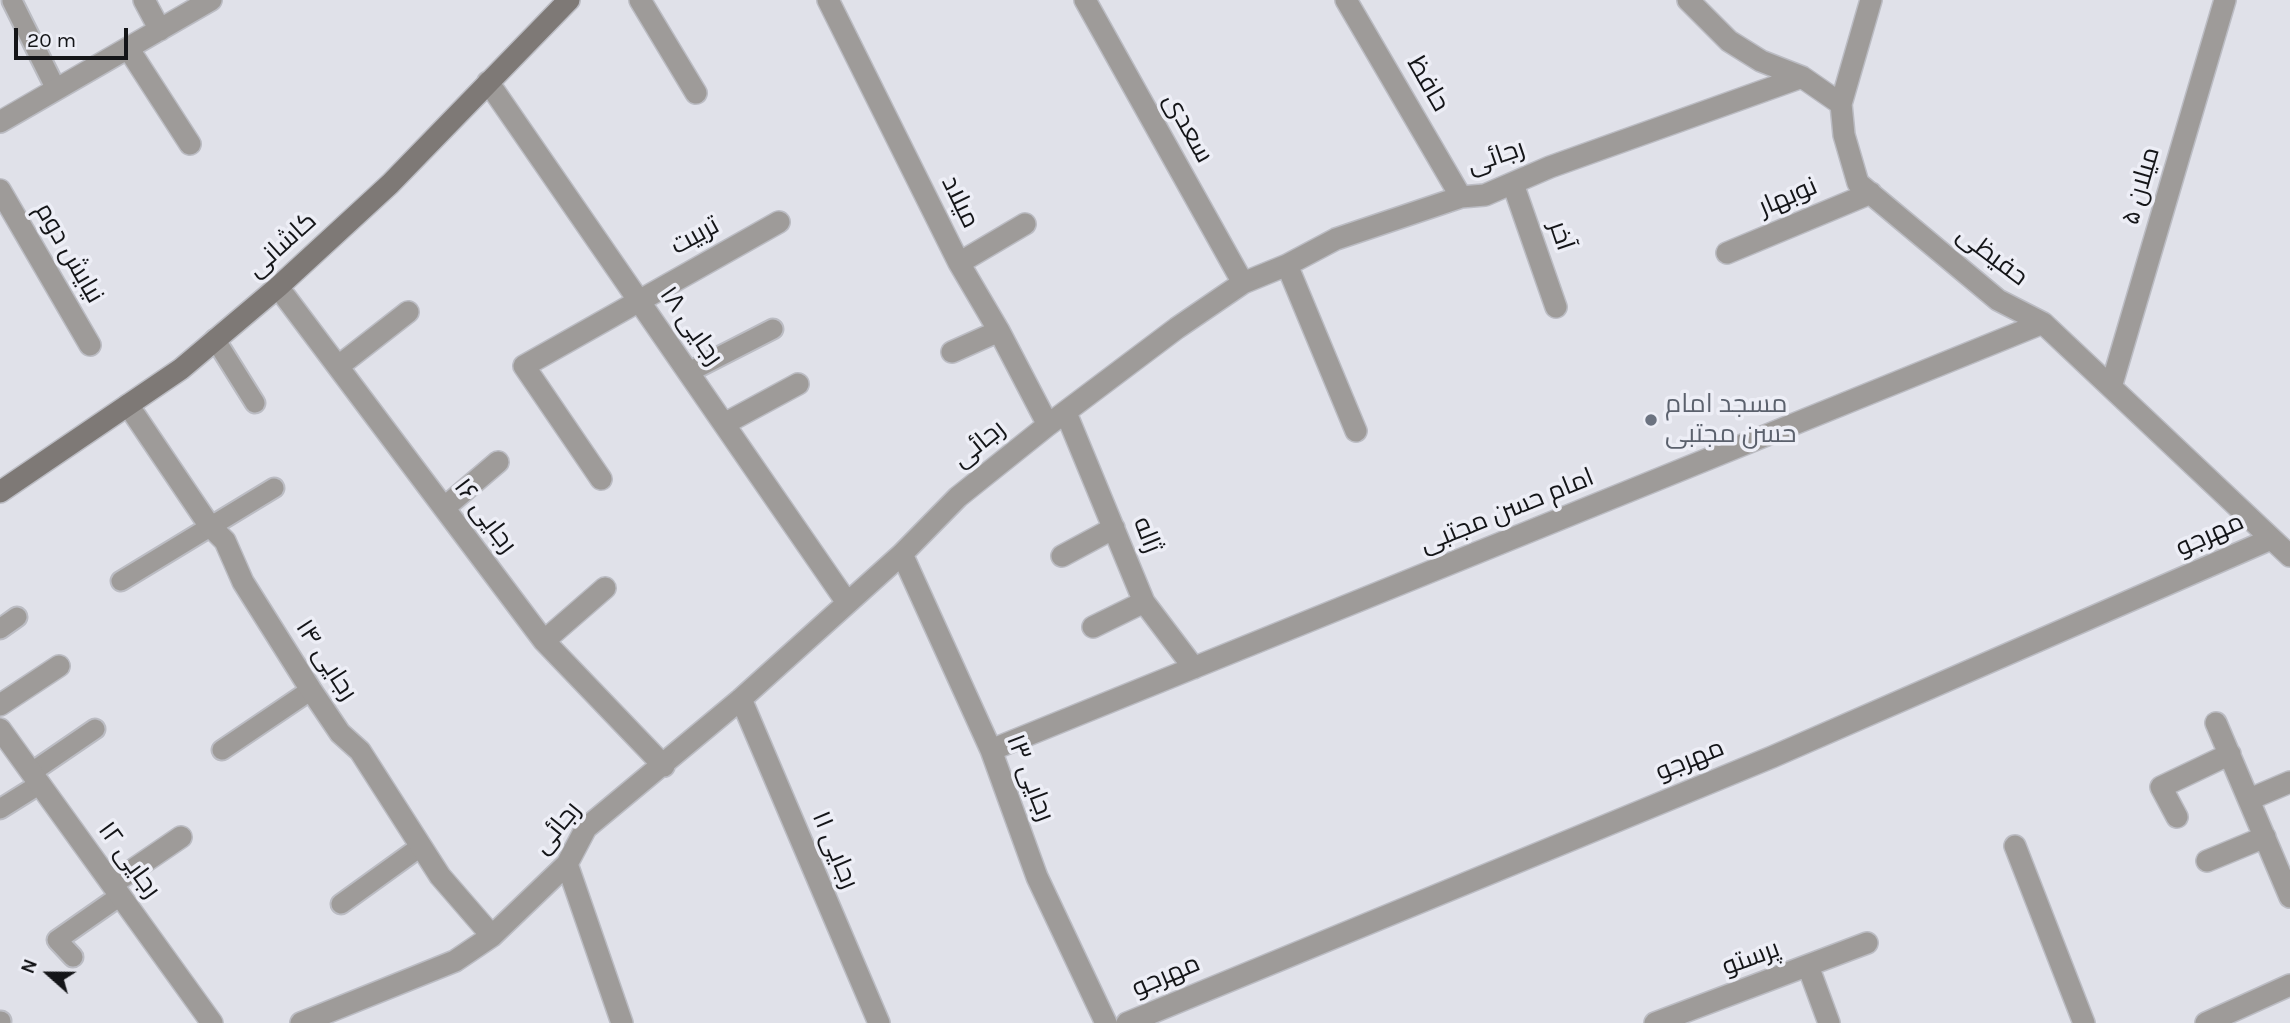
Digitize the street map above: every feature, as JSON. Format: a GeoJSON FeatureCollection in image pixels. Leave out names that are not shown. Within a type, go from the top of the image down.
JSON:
{"type":"FeatureCollection","features":[{"type":"Feature","properties":{"kind":"street"},"geometry":{"type":"LineString","coordinates":[[144,0],[160,30]]}},
{"type":"Feature","properties":{"kind":"street"},"geometry":{"type":"LineString","coordinates":[[0,121],[211,0]]}},
{"type":"Feature","properties":{"kind":"street","name":"کاشانی"},"geometry":{"type":"LineString","coordinates":[[0,492],[181,369],[278,287],[390,184],[569,0]]}},
{"type":"Feature","properties":{"kind":"street"},"geometry":{"type":"LineString","coordinates":[[640,0],[696,93]]}},
{"type":"Feature","properties":{"kind":"street","name":"میلاد"},"geometry":{"type":"LineString","coordinates":[[828,0],[959,263],[999,331],[1048,425]]}},
{"type":"Feature","properties":{"kind":"street","name":"سعدی"},"geometry":{"type":"LineString","coordinates":[[1086,0],[1243,283]]}},
{"type":"Feature","properties":{"kind":"street"},"geometry":{"type":"LineString","coordinates":[[1688,0],[1729,41],[1761,61],[1802,76],[1841,104],[1871,0]]}},
{"type":"Feature","properties":{"kind":"street","name":"میلان ۵"},"geometry":{"type":"LineString","coordinates":[[2111,387],[2225,0]]}},
{"type":"Feature","properties":{"kind":"street","name":"حافظ"},"geometry":{"type":"LineString","coordinates":[[1353,2],[1461,197]]}},
{"type":"Feature","properties":{"kind":"street"},"geometry":{"type":"LineString","coordinates":[[128,48],[190,144]]}},
{"type":"Feature","properties":{"kind":"street","name":"رجائی"},"geometry":{"type":"LineString","coordinates":[[301,1023],[455,961],[492,936],[567,864],[586,828],[741,699],[846,601],[902,554],[958,497],[1177,328],[1243,283],[1287,265],[1336,239],[1461,197],[1485,195],[1549,167],[1802,76]]}},
{"type":"Feature","properties":{"kind":"street","name":"رجایی ۱۸"},"geometry":{"type":"LineString","coordinates":[[488,82],[846,601]]}},
{"type":"Feature","properties":{"kind":"street","name":"حفیظی"},"geometry":{"type":"LineString","coordinates":[[1841,104],[1850,161],[1858,183],[1998,300],[2043,323],[2290,556]]}},
{"type":"Feature","properties":{"kind":"street","name":"آخر"},"geometry":{"type":"LineString","coordinates":[[1513,184],[1556,307]]}},
{"type":"Feature","properties":{"kind":"street","name":"نیایش دوم"},"geometry":{"type":"LineString","coordinates":[[0,190],[90,345]]}},
{"type":"Feature","properties":{"kind":"street","name":"نوبهار"},"geometry":{"type":"LineString","coordinates":[[1727,253],[1871,193]]}},
{"type":"Feature","properties":{"kind":"street","name":"تربیت"},"geometry":{"type":"LineString","coordinates":[[601,479],[524,366],[638,299],[779,222]]}},
{"type":"Feature","properties":{"kind":"street"},"geometry":{"type":"LineString","coordinates":[[959,263],[1026,224]]}},
{"type":"Feature","properties":{"kind":"street"},"geometry":{"type":"LineString","coordinates":[[1287,265],[1356,431]]}},
{"type":"Feature","properties":{"kind":"street","name":"رجایی ۱۶"},"geometry":{"type":"LineString","coordinates":[[278,287],[340,365],[544,641],[663,766]]}},
{"type":"Feature","properties":{"kind":"street"},"geometry":{"type":"LineString","coordinates":[[340,365],[408,312]]}},
{"type":"Feature","properties":{"kind":"street","name":"امام حسن مجتبی"},"geometry":{"type":"LineString","coordinates":[[991,750],[2043,323]]}},
{"type":"Feature","properties":{"kind":"street"},"geometry":{"type":"LineString","coordinates":[[952,352],[999,331]]}},
{"type":"Feature","properties":{"kind":"street"},"geometry":{"type":"LineString","coordinates":[[724,424],[798,384]]}},
{"type":"Feature","properties":{"kind":"street","name":"رجایی ۱۴"},"geometry":{"type":"LineString","coordinates":[[128,405],[209,525],[225,541],[243,582],[340,733],[360,751],[440,876],[492,936]]}},
{"type":"Feature","properties":{"kind":"street","name":"ژاله"},"geometry":{"type":"LineString","coordinates":[[1066,413],[1144,602],[1194,668]]}},
{"type":"Feature","properties":{"kind":"street"},"geometry":{"type":"LineString","coordinates":[[444,508],[498,462]]}},
{"type":"Feature","properties":{"kind":"street"},"geometry":{"type":"LineString","coordinates":[[1062,556],[1114,528]]}},
{"type":"Feature","properties":{"kind":"street","name":"مهرجو"},"geometry":{"type":"LineString","coordinates":[[1127,1023],[1150,1018],[1772,757],[2271,539]]}},
{"type":"Feature","properties":{"kind":"street","name":"رجایی ۱۳"},"geometry":{"type":"LineString","coordinates":[[902,554],[991,750],[1037,877],[1106,1023]]}},
{"type":"Feature","properties":{"kind":"street"},"geometry":{"type":"LineString","coordinates":[[544,641],[605,588]]}},
{"type":"Feature","properties":{"kind":"street"},"geometry":{"type":"LineString","coordinates":[[1093,626],[1144,602]]}},
{"type":"Feature","properties":{"kind":"street"},"geometry":{"type":"LineString","coordinates":[[0,705],[59,666]]}},
{"type":"Feature","properties":{"kind":"street","name":"رجایی ۱۱"},"geometry":{"type":"LineString","coordinates":[[741,699],[878,1023]]}},
{"type":"Feature","properties":{"kind":"street"},"geometry":{"type":"LineString","coordinates":[[2216,723],[2290,897]]}},
{"type":"Feature","properties":{"kind":"street","name":"رجایی ۱۲"},"geometry":{"type":"LineString","coordinates":[[0,729],[8,757],[36,778],[212,1023]]}},
{"type":"Feature","properties":{"kind":"street"},"geometry":{"type":"LineString","coordinates":[[2176,817],[2156,778],[2230,754]]}},
{"type":"Feature","properties":{"kind":"street"},"geometry":{"type":"LineString","coordinates":[[2250,799],[2290,782]]}},
{"type":"Feature","properties":{"kind":"street"},"geometry":{"type":"LineString","coordinates":[[116,890],[181,837]]}},
{"type":"Feature","properties":{"kind":"street"},"geometry":{"type":"LineString","coordinates":[[2207,861],[2265,837]]}},
{"type":"Feature","properties":{"kind":"street"},"geometry":{"type":"LineString","coordinates":[[2015,846],[2084,1023]]}},
{"type":"Feature","properties":{"kind":"street"},"geometry":{"type":"LineString","coordinates":[[567,864],[622,1023]]}},
{"type":"Feature","properties":{"kind":"street","name":"پرستو"},"geometry":{"type":"LineString","coordinates":[[1654,1023],[1867,943]]}},
{"type":"Feature","properties":{"kind":"street"},"geometry":{"type":"LineString","coordinates":[[1808,967],[1829,1023]]}},
{"type":"Feature","properties":{"kind":"street"},"geometry":{"type":"LineString","coordinates":[[2206,1023],[2289,989]]}},
{"type":"Feature","properties":{"kind":"lane"},"geometry":{"type":"LineString","coordinates":[[12,1],[56,89]]}},
{"type":"Feature","properties":{"kind":"lane"},"geometry":{"type":"LineString","coordinates":[[689,372],[773,329]]}},
{"type":"Feature","properties":{"kind":"lane"},"geometry":{"type":"LineString","coordinates":[[215,339],[255,403]]}},
{"type":"Feature","properties":{"kind":"lane"},"geometry":{"type":"LineString","coordinates":[[121,581],[209,525],[274,488]]}},
{"type":"Feature","properties":{"kind":"lane"},"geometry":{"type":"LineString","coordinates":[[0,629],[17,617]]}},
{"type":"Feature","properties":{"kind":"lane"},"geometry":{"type":"LineString","coordinates":[[222,750],[311,690]]}},
{"type":"Feature","properties":{"kind":"lane"},"geometry":{"type":"LineString","coordinates":[[0,809],[94,729]]}},
{"type":"Feature","properties":{"kind":"lane"},"geometry":{"type":"LineString","coordinates":[[341,904],[420,847]]}},
{"type":"Feature","properties":{"kind":"lane"},"geometry":{"type":"LineString","coordinates":[[73,957],[57,940],[116,890]]}},
{"type":"Feature","properties":{"kind":"place","name":"مسجد امام حسن مجتبی"},"geometry":{"type":"Point","coordinates":[1651,420]}}]}
